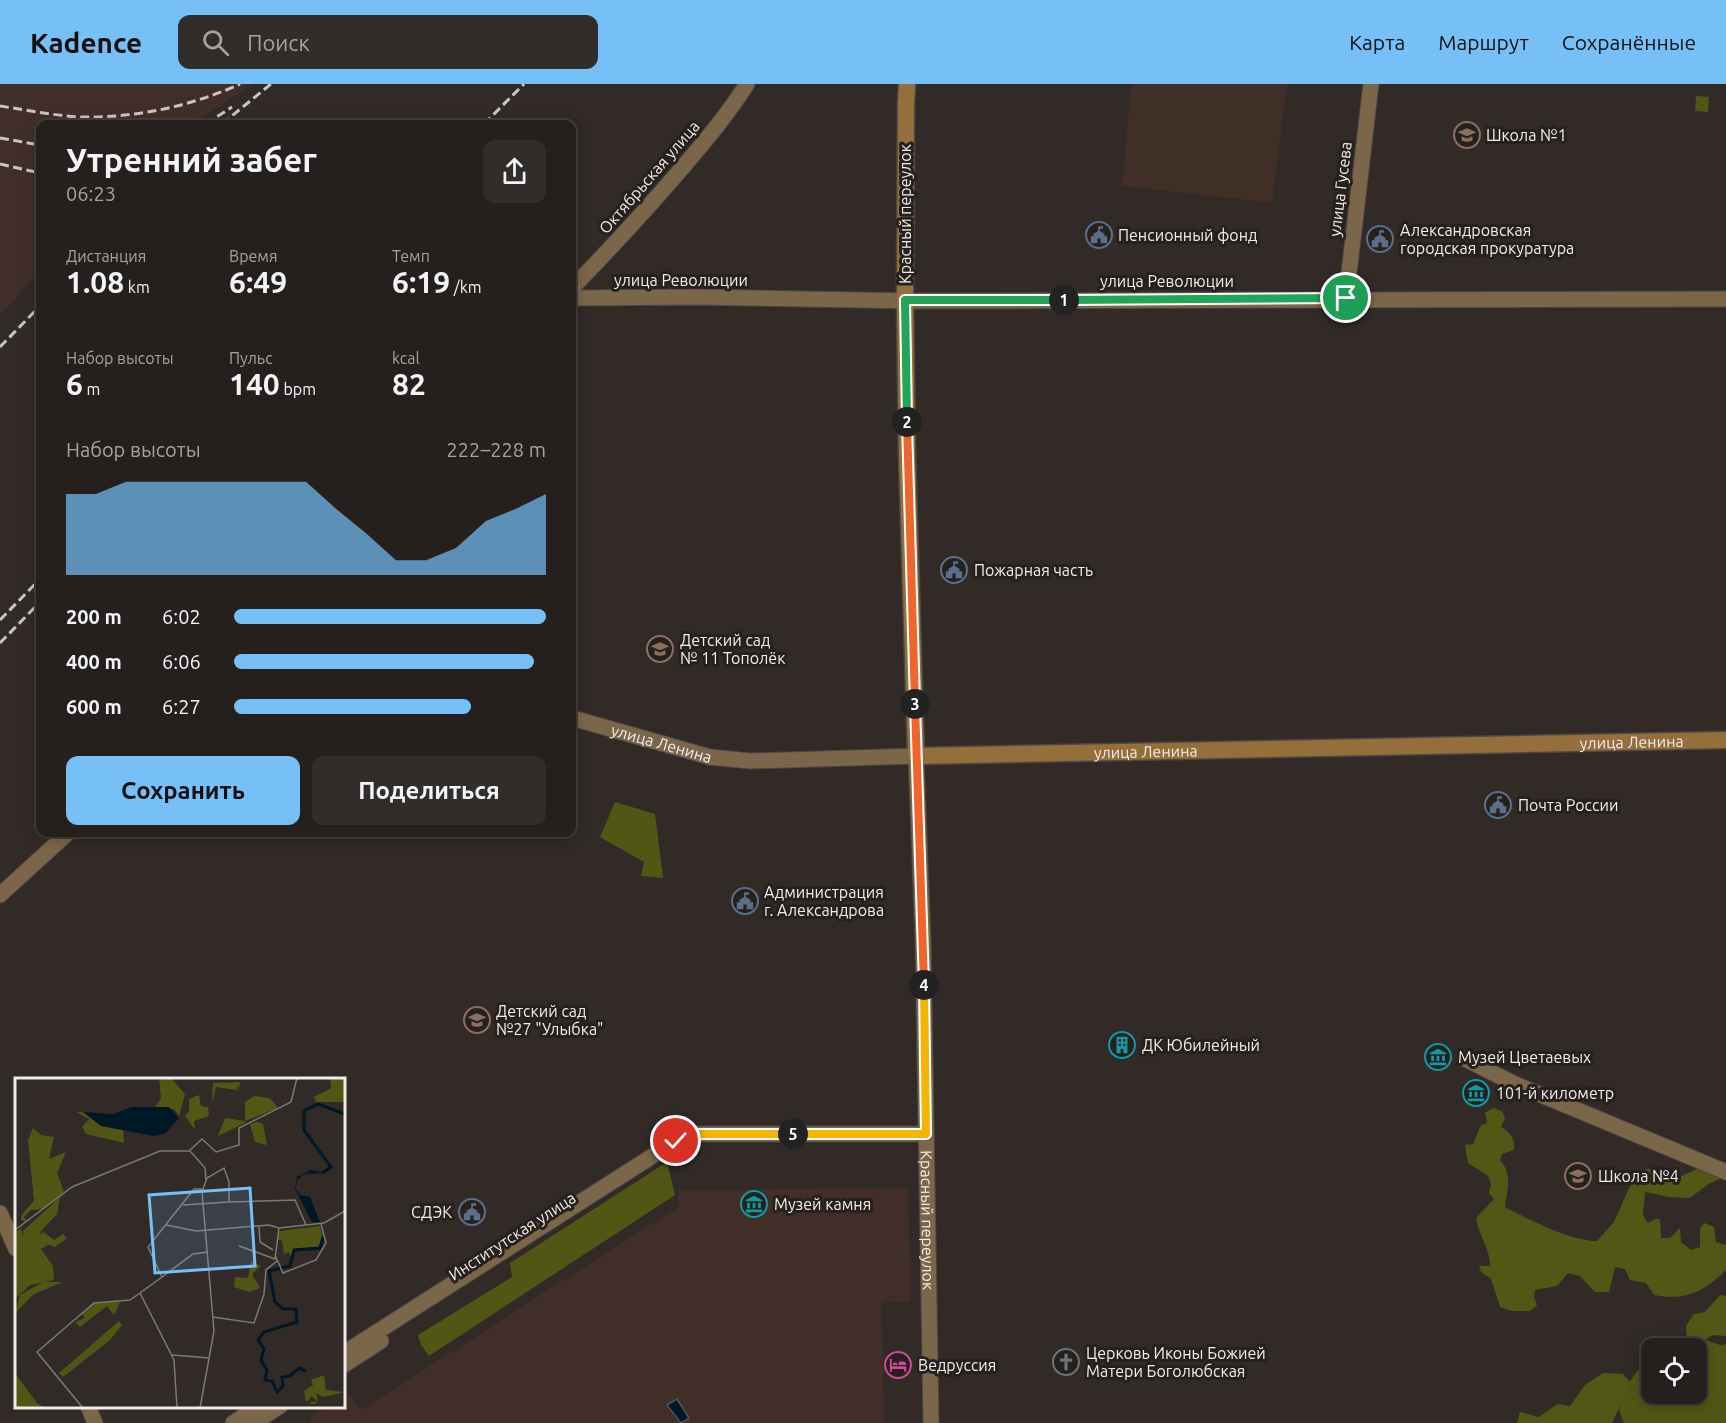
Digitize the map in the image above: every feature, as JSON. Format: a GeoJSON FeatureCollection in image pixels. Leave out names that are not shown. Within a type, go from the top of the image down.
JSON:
{"type":"FeatureCollection","features":[{"type":"Feature","properties":{"kind":"main road","name":"Октябрьская улица"},"geometry":{"type":"LineString","coordinates":[[576,284],[662,192],[730,111],[747,84]]}},
{"type":"Feature","properties":{"kind":"main road","name":"Красный переулок"},"geometry":{"type":"LineString","coordinates":[[908,84],[905,300],[907,456],[923,939],[931,1423]]}},
{"type":"Feature","properties":{"kind":"main road","name":"улица Гусева"},"geometry":{"type":"LineString","coordinates":[[1346,298],[1371,84]]}},
{"type":"Feature","properties":{"kind":"main road","name":"улица Революции"},"geometry":{"type":"LineString","coordinates":[[576,298],[1726,299]]}},
{"type":"Feature","properties":{"kind":"main road","name":"улица Ленина"},"geometry":{"type":"LineString","coordinates":[[576,719],[710,757],[750,761],[1726,740]]}},
{"type":"Feature","properties":{"kind":"main road"},"geometry":{"type":"LineString","coordinates":[[0,895],[64,837]]}},
{"type":"Feature","properties":{"kind":"main road"},"geometry":{"type":"LineString","coordinates":[[1465,1059],[1515,1084],[1726,1172]]}},
{"type":"Feature","properties":{"kind":"main road","name":"Институтская улица"},"geometry":{"type":"LineString","coordinates":[[345,1364],[407,1318],[676,1141],[697,1134],[926,1134]]}},
{"type":"Feature","properties":{"kind":"main road"},"geometry":{"type":"LineString","coordinates":[[0,1213],[15,1247]]}},
{"type":"Feature","properties":{"kind":"main road","name":"Институтская улица"},"geometry":{"type":"LineString","coordinates":[[345,1352],[407,1318]]}},
{"type":"Feature","properties":{"kind":"main road"},"geometry":{"type":"LineString","coordinates":[[88,1408],[95,1423]]}},
{"type":"Feature","properties":{"kind":"main road"},"geometry":{"type":"LineString","coordinates":[[233,1423],[257,1408]]}},
{"type":"Feature","properties":{"kind":"main road"},"geometry":{"type":"LineString","coordinates":[[254,1423],[277,1408]]}},
{"type":"Feature","properties":{"kind":"shaded area"},"geometry":{"type":"Polygon","coordinates":[[[0,84],[253,84],[194,120],[36,120],[36,275],[0,315],[0,84]]]}},
{"type":"Feature","properties":{"kind":"shaded area"},"geometry":{"type":"Polygon","coordinates":[[[1131,84],[1287,84],[1272,203],[1122,186],[1131,84]]]}},
{"type":"Feature","properties":{"kind":"shaded area"},"geometry":{"type":"Polygon","coordinates":[[[908,1188],[911,1302],[882,1301],[884,1423],[310,1423],[311,1416],[326,1408],[345,1408],[345,1397],[349,1394],[361,1410],[678,1207],[678,1190],[908,1188]]]}},
{"type":"Feature","properties":{"kind":"green space"},"geometry":{"type":"Polygon","coordinates":[[[1696,96],[1709,97],[1708,112],[1695,111],[1696,96]]]}},
{"type":"Feature","properties":{"kind":"green space"},"geometry":{"type":"Polygon","coordinates":[[[615,802],[655,814],[663,878],[641,876],[644,862],[600,837],[615,802]]]}},
{"type":"Feature","properties":{"kind":"green space"},"geometry":{"type":"Polygon","coordinates":[[[1493,1108],[1502,1111],[1505,1118],[1501,1127],[1510,1134],[1514,1142],[1514,1150],[1502,1154],[1500,1160],[1508,1176],[1505,1207],[1575,1237],[1597,1241],[1614,1222],[1635,1175],[1640,1171],[1656,1170],[1677,1178],[1702,1167],[1726,1176],[1707,1185],[1690,1198],[1645,1192],[1643,1215],[1648,1223],[1660,1219],[1661,1238],[1670,1238],[1680,1228],[1681,1242],[1691,1250],[1700,1247],[1700,1229],[1704,1223],[1714,1227],[1716,1242],[1726,1245],[1726,1270],[1702,1289],[1685,1296],[1675,1297],[1654,1295],[1646,1283],[1630,1280],[1625,1269],[1615,1267],[1609,1292],[1595,1292],[1580,1276],[1568,1273],[1557,1286],[1535,1290],[1534,1297],[1537,1305],[1530,1311],[1512,1311],[1500,1307],[1491,1279],[1481,1272],[1479,1266],[1490,1266],[1489,1255],[1476,1218],[1494,1199],[1489,1193],[1491,1185],[1488,1176],[1468,1163],[1465,1145],[1473,1144],[1481,1125],[1487,1123],[1485,1113],[1493,1108]]]}},
{"type":"Feature","properties":{"kind":"green space"},"geometry":{"type":"Polygon","coordinates":[[[667,1162],[675,1195],[429,1356],[421,1345],[418,1335],[512,1277],[510,1263],[667,1162]]]}},
{"type":"Feature","properties":{"kind":"green space"},"geometry":{"type":"Polygon","coordinates":[[[1720,1295],[1726,1296],[1726,1336],[1687,1338],[1686,1326],[1694,1314],[1705,1312],[1720,1295]]]}},
{"type":"Feature","properties":{"kind":"green space"},"geometry":{"type":"Polygon","coordinates":[[[1707,1340],[1726,1347],[1726,1423],[1624,1423],[1619,1410],[1629,1382],[1641,1367],[1641,1404],[1707,1404],[1707,1340]]]}},
{"type":"Feature","properties":{"kind":"green space"},"geometry":{"type":"Polygon","coordinates":[[[1726,1344],[1726,1362],[1724,1362],[1711,1350],[1726,1344]]]}},
{"type":"Feature","properties":{"kind":"green space"},"geometry":{"type":"Polygon","coordinates":[[[1603,1373],[1623,1374],[1631,1383],[1612,1423],[1517,1423],[1520,1412],[1539,1417],[1557,1404],[1570,1406],[1585,1385],[1603,1373]]]}},
{"type":"Feature","properties":{"kind":"water"},"geometry":{"type":"Polygon","coordinates":[[[677,1399],[689,1418],[681,1423],[667,1405],[677,1399]]]}},
{"type":"Feature","properties":{"kind":"railway"},"geometry":{"type":"LineString","coordinates":[[0,106],[52,114],[103,117],[163,109],[203,99],[240,84]]}},
{"type":"Feature","properties":{"kind":"railway"},"geometry":{"type":"LineString","coordinates":[[227,120],[271,84]]}},
{"type":"Feature","properties":{"kind":"railway"},"geometry":{"type":"LineString","coordinates":[[488,120],[524,84]]}},
{"type":"Feature","properties":{"kind":"railway"},"geometry":{"type":"LineString","coordinates":[[212,120],[232,107]]}},
{"type":"Feature","properties":{"kind":"railway"},"geometry":{"type":"LineString","coordinates":[[0,138],[36,144]]}},
{"type":"Feature","properties":{"kind":"railway"},"geometry":{"type":"LineString","coordinates":[[0,164],[36,172]]}},
{"type":"Feature","properties":{"kind":"railway"},"geometry":{"type":"LineString","coordinates":[[0,347],[36,310]]}},
{"type":"Feature","properties":{"kind":"railway"},"geometry":{"type":"LineString","coordinates":[[0,620],[36,583]]}},
{"type":"Feature","properties":{"kind":"railway"},"geometry":{"type":"LineString","coordinates":[[0,643],[36,606]]}},
{"type":"Feature","properties":{"kind":"place","name":"Школа №1"},"geometry":{"type":"Point","coordinates":[1467,135]}},
{"type":"Feature","properties":{"kind":"place","name":"Пенсионный фонд"},"geometry":{"type":"Point","coordinates":[1099,235]}},
{"type":"Feature","properties":{"kind":"place","name":"Александровская городская прокуратура"},"geometry":{"type":"Point","coordinates":[1380,239]}},
{"type":"Feature","properties":{"kind":"place","name":"Пожарная часть"},"geometry":{"type":"Point","coordinates":[954,570]}},
{"type":"Feature","properties":{"kind":"place","name":"Детский сад № 11 Тополёк"},"geometry":{"type":"Point","coordinates":[660,649]}},
{"type":"Feature","properties":{"kind":"place","name":"Почта России"},"geometry":{"type":"Point","coordinates":[1498,805]}},
{"type":"Feature","properties":{"kind":"place","name":"Администрация г. Александрова"},"geometry":{"type":"Point","coordinates":[745,901]}},
{"type":"Feature","properties":{"kind":"place","name":"Детский сад №27 \"Улыбка\""},"geometry":{"type":"Point","coordinates":[477,1020]}},
{"type":"Feature","properties":{"kind":"place","name":"ДК Юбилейный"},"geometry":{"type":"Point","coordinates":[1122,1045]}},
{"type":"Feature","properties":{"kind":"place","name":"Музей Цветаевых"},"geometry":{"type":"Point","coordinates":[1438,1057]}},
{"type":"Feature","properties":{"kind":"place","name":"101-й километр"},"geometry":{"type":"Point","coordinates":[1476,1093]}},
{"type":"Feature","properties":{"kind":"place","name":"Школа №4"},"geometry":{"type":"Point","coordinates":[1578,1176]}},
{"type":"Feature","properties":{"kind":"place","name":"Музей камня"},"geometry":{"type":"Point","coordinates":[754,1204]}},
{"type":"Feature","properties":{"kind":"place","name":"СДЭК"},"geometry":{"type":"Point","coordinates":[472,1212]}},
{"type":"Feature","properties":{"kind":"place","name":"Церковь Иконы Божией Матери Боголюбская"},"geometry":{"type":"Point","coordinates":[1066,1362]}},
{"type":"Feature","properties":{"kind":"place","name":"Ведруссия"},"geometry":{"type":"Point","coordinates":[898,1365]}},
{"type":"Feature","properties":{"kind":"route"},"geometry":{"type":"LineString","coordinates":[[676,1141],[697,1134],[926,1134],[923,939],[907,456],[905,300],[1346,298]]}}]}
